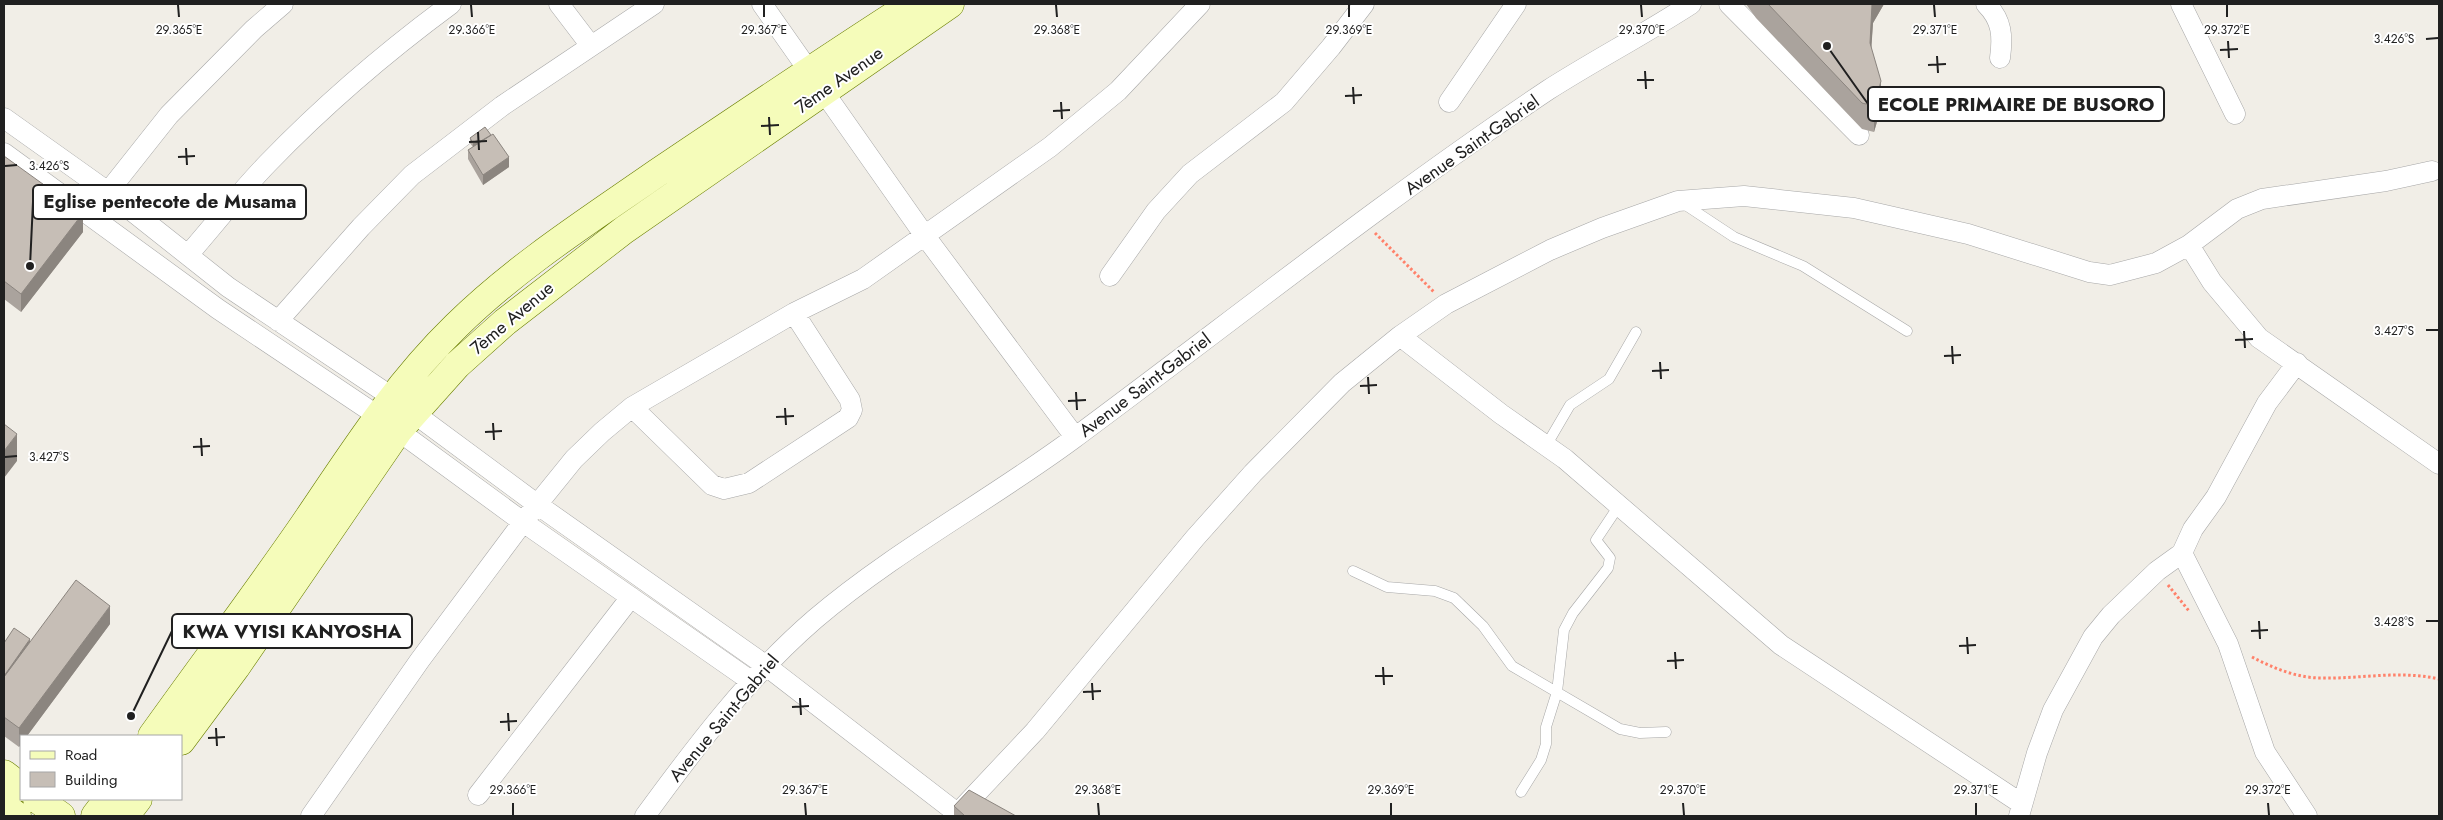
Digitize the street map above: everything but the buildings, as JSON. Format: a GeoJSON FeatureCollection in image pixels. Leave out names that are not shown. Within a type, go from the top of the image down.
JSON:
{"type":"FeatureCollection","features":[{"type":"Feature","properties":{"kind":"street"},"geometry":{"type":"LineString","coordinates":[[108,192],[170,115],[254,30],[283,4]]}},
{"type":"Feature","properties":{"kind":"street"},"geometry":{"type":"LineString","coordinates":[[188,255],[267,164],[322,111],[381,58],[451,4]]}},
{"type":"Feature","properties":{"kind":"street"},"geometry":{"type":"LineString","coordinates":[[559,4],[591,46]]}},
{"type":"Feature","properties":{"kind":"street"},"geometry":{"type":"LineString","coordinates":[[278,321],[360,226],[412,175],[502,106],[654,4]]}},
{"type":"Feature","properties":{"kind":"street"},"geometry":{"type":"LineString","coordinates":[[762,4],[926,236],[1075,437]]}},
{"type":"Feature","properties":{"kind":"street","name":"7ème Avenue"},"geometry":{"type":"LineString","coordinates":[[153,735],[301,529],[395,414],[457,365],[505,322],[912,4]]}},
{"type":"Feature","properties":{"kind":"street","name":"7ème Avenue"},"geometry":{"type":"LineString","coordinates":[[816,80],[950,4]]}},
{"type":"Feature","properties":{"kind":"street"},"geometry":{"type":"LineString","coordinates":[[311,816],[420,660],[523,522],[574,459],[632,407],[794,313],[863,279],[1050,147],[1118,91],[1200,4]]}},
{"type":"Feature","properties":{"kind":"street"},"geometry":{"type":"LineString","coordinates":[[1110,276],[1156,211],[1190,174],[1284,102],[1331,47],[1364,4]]}},
{"type":"Feature","properties":{"kind":"street"},"geometry":{"type":"LineString","coordinates":[[1449,102],[1516,4]]}},
{"type":"Feature","properties":{"kind":"street"},"geometry":{"type":"LineString","coordinates":[[1658,4],[1683,9]]}},
{"type":"Feature","properties":{"kind":"street"},"geometry":{"type":"LineString","coordinates":[[1729,4],[1859,135]]}},
{"type":"Feature","properties":{"kind":"street"},"geometry":{"type":"LineString","coordinates":[[1986,4],[1995,13],[2003,36],[2000,58]]}},
{"type":"Feature","properties":{"kind":"street"},"geometry":{"type":"LineString","coordinates":[[2181,4],[2236,114]]}},
{"type":"Feature","properties":{"kind":"street","name":"Avenue Saint-Gabriel"},"geometry":{"type":"LineString","coordinates":[[645,816],[688,758],[765,665],[815,619],[865,579],[1037,465],[1364,222],[1548,90],[1683,9]]}},
{"type":"Feature","properties":{"kind":"street"},"geometry":{"type":"LineString","coordinates":[[4,118],[108,192],[228,287],[278,321],[395,414],[523,522],[751,681]]}},
{"type":"Feature","properties":{"kind":"street"},"geometry":{"type":"LineString","coordinates":[[4,153],[218,309],[395,414],[538,505],[765,665],[956,814],[1034,731],[1195,538],[1253,473],[1342,383],[1400,336],[1446,304],[1550,250],[1602,228],[1678,200],[1744,196],[1854,208],[1968,234],[2089,272],[2110,275],[2156,264],[2189,245],[2237,208],[2262,199],[2386,181],[2432,171]]}},
{"type":"Feature","properties":{"kind":"street"},"geometry":{"type":"LineString","coordinates":[[2189,245],[2212,282],[2259,338],[2439,464]]}},
{"type":"Feature","properties":{"kind":"street"},"geometry":{"type":"LineString","coordinates":[[632,407],[712,485],[724,489],[749,483],[848,418],[852,410],[850,400],[794,313]]}},
{"type":"Feature","properties":{"kind":"street"},"geometry":{"type":"LineString","coordinates":[[1400,336],[1620,504],[1781,645],[2020,810],[2037,753],[2053,710],[2079,659],[2093,637],[2111,615],[2157,571],[2182,553],[2193,529],[2216,497],[2267,403],[2297,363]]}},
{"type":"Feature","properties":{"kind":"street","name":"7ème Avenue"},"geometry":{"type":"LineString","coordinates":[[182,740],[236,667],[395,414]]}},
{"type":"Feature","properties":{"kind":"street"},"geometry":{"type":"LineString","coordinates":[[2182,553],[2228,644],[2265,752],[2307,816]]}},
{"type":"Feature","properties":{"kind":"street"},"geometry":{"type":"LineString","coordinates":[[478,795],[631,597]]}},
{"type":"Feature","properties":{"kind":"street"},"geometry":{"type":"LineString","coordinates":[[4,774],[20,786]]}},
{"type":"Feature","properties":{"kind":"street"},"geometry":{"type":"LineString","coordinates":[[38,800],[61,816]]}},
{"type":"Feature","properties":{"kind":"street"},"geometry":{"type":"LineString","coordinates":[[96,816],[107,800]]}},
{"type":"Feature","properties":{"kind":"street"},"geometry":{"type":"LineString","coordinates":[[126,816],[137,800]]}},
{"type":"Feature","properties":{"kind":"street"},"geometry":{"type":"LineString","coordinates":[[4,806],[17,816]]}},
{"type":"Feature","properties":{"kind":"lane"},"geometry":{"type":"LineString","coordinates":[[1678,200],[1734,237],[1803,266],[1907,331]]}},
{"type":"Feature","properties":{"kind":"lane"},"geometry":{"type":"LineString","coordinates":[[1546,446],[1570,405],[1609,379],[1636,332]]}},
{"type":"Feature","properties":{"kind":"lane"},"geometry":{"type":"LineString","coordinates":[[1521,792],[1541,760],[1546,744],[1546,728],[1556,692],[1564,630],[1573,613],[1608,568],[1610,558],[1596,540],[1598,534],[1620,504]]}},
{"type":"Feature","properties":{"kind":"lane"},"geometry":{"type":"LineString","coordinates":[[1353,571],[1387,587],[1435,591],[1454,598],[1483,626],[1512,666],[1620,729],[1640,733],[1666,732]]}},
{"type":"Feature","properties":{"kind":"path"},"geometry":{"type":"LineString","coordinates":[[1364,222],[1446,304]]}},
{"type":"Feature","properties":{"kind":"path"},"geometry":{"type":"LineString","coordinates":[[2157,571],[2192,614]]}},
{"type":"Feature","properties":{"kind":"path"},"geometry":{"type":"LineString","coordinates":[[2228,644],[2276,670],[2319,678],[2390,674],[2439,679]]}},
{"type":"Feature","properties":{"kind":"place","name":"ECOLE PRIMAIRE DE BUSORO"},"geometry":{"type":"Point","coordinates":[1827,46]}},
{"type":"Feature","properties":{"kind":"place","name":"Eglise pentecote de Musama"},"geometry":{"type":"Point","coordinates":[30,266]}},
{"type":"Feature","properties":{"kind":"place","name":"KWA VYISI KANYOSHA"},"geometry":{"type":"Point","coordinates":[131,716]}}]}
